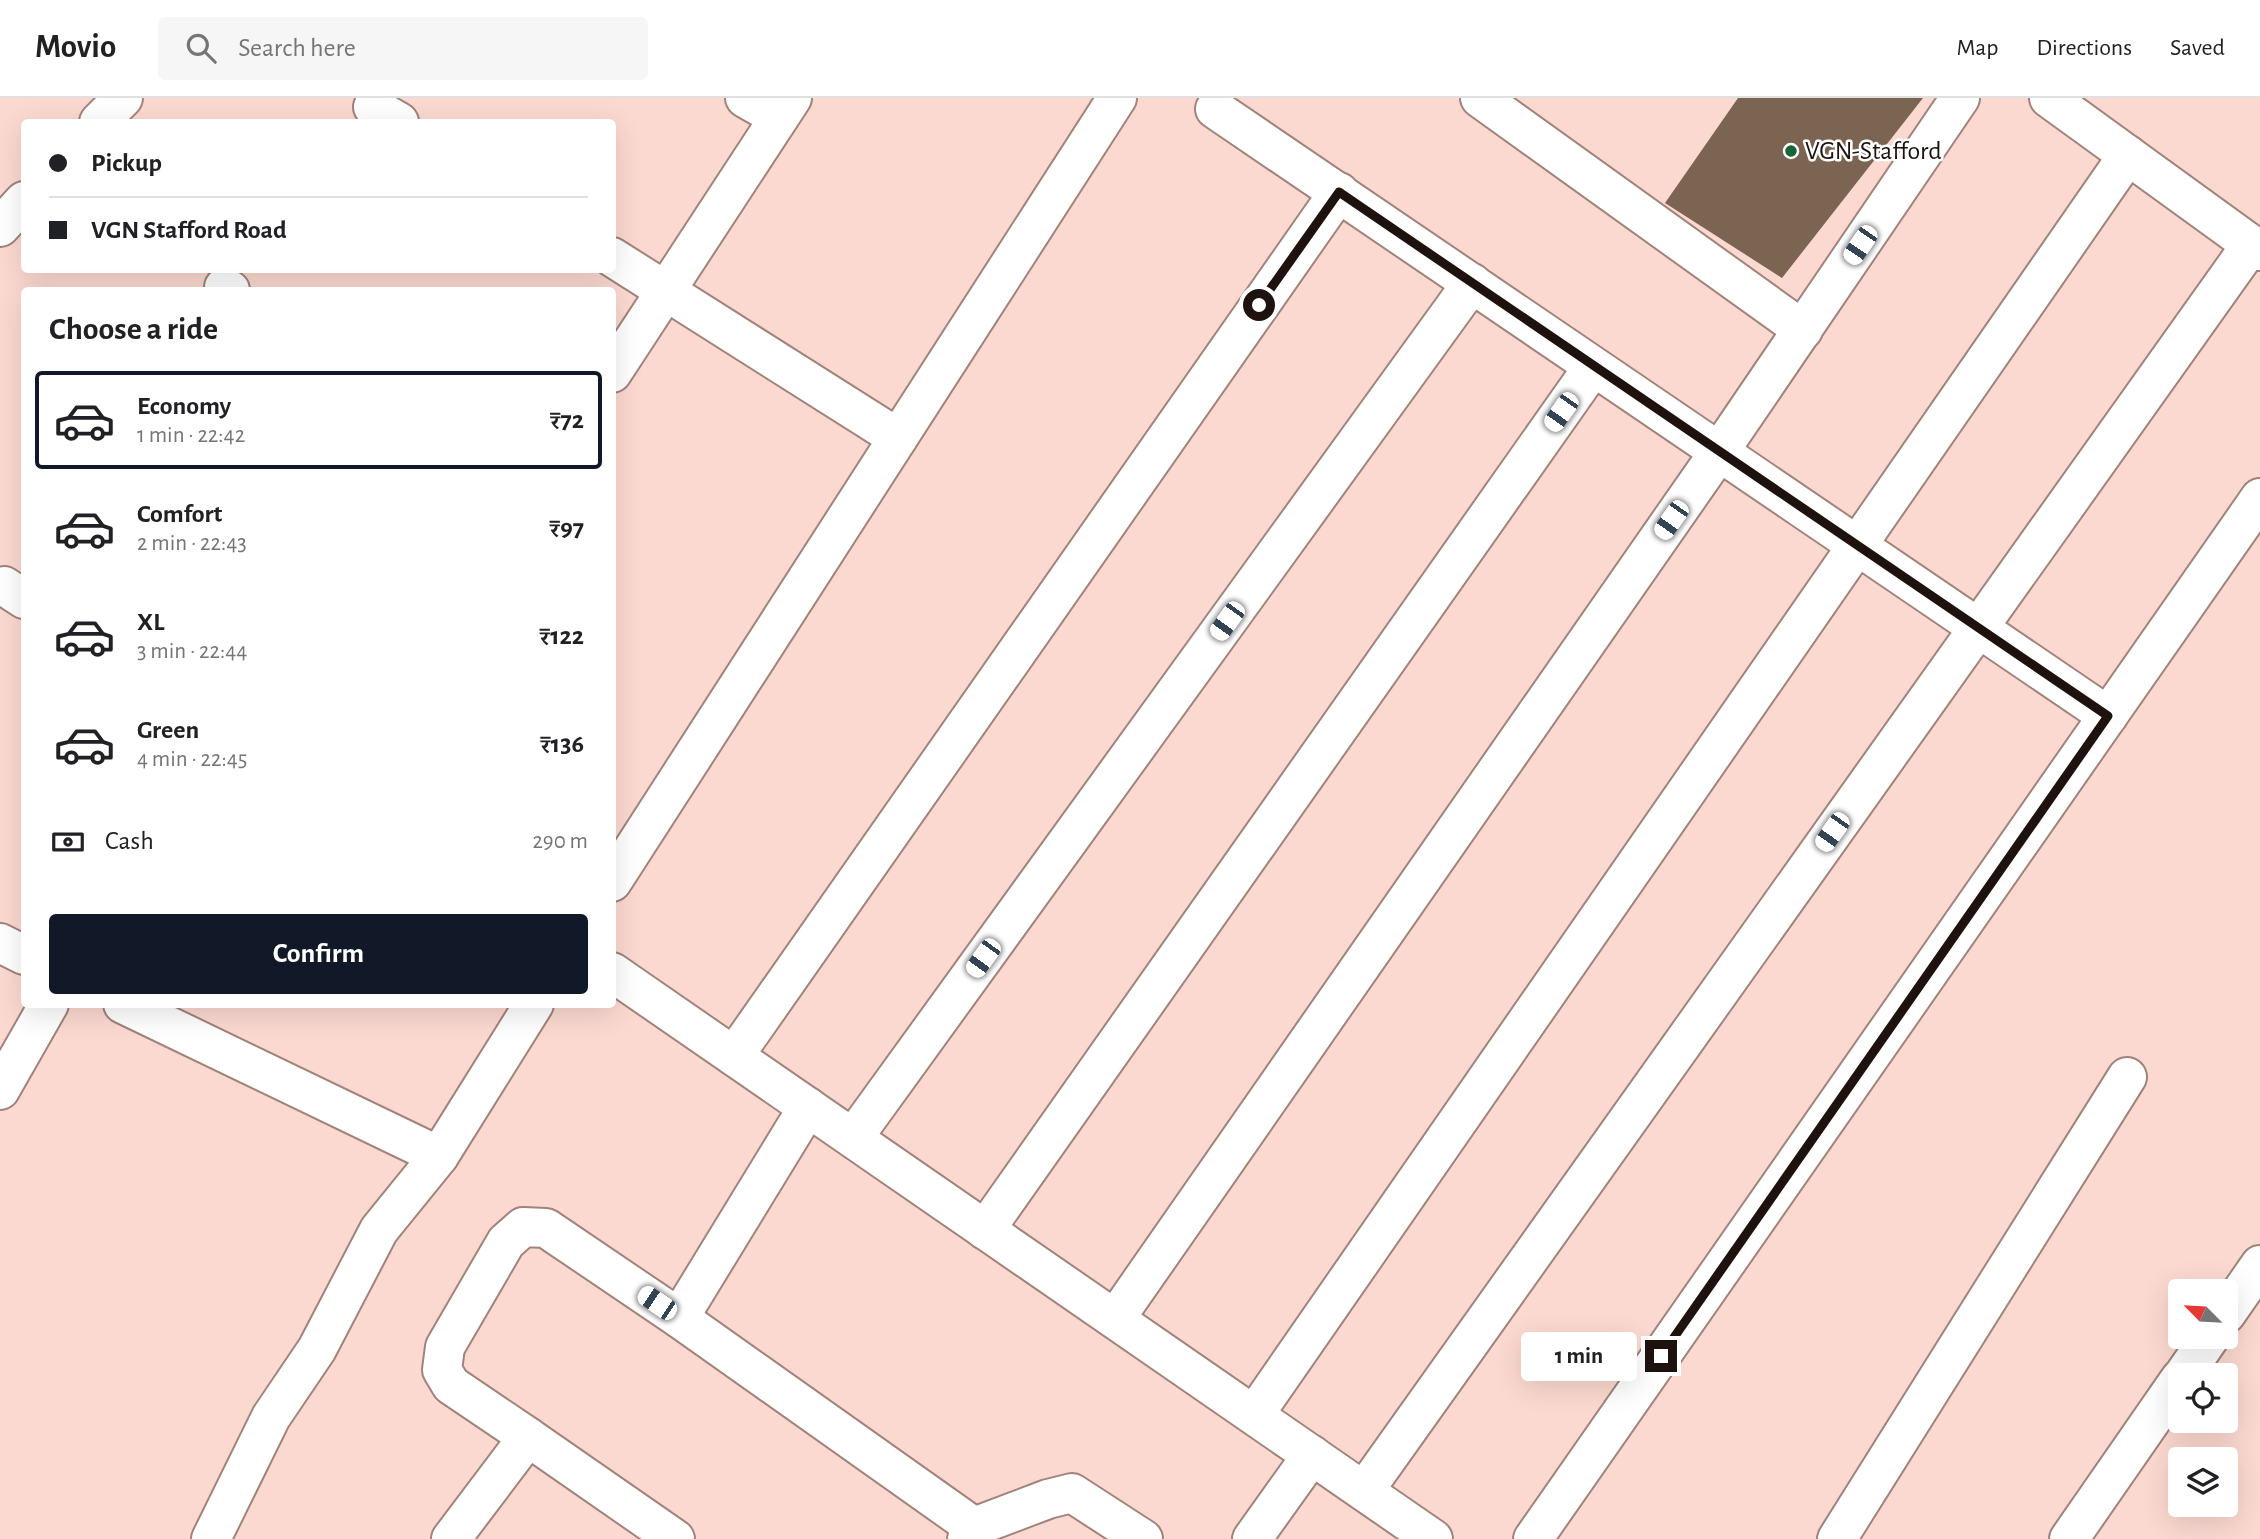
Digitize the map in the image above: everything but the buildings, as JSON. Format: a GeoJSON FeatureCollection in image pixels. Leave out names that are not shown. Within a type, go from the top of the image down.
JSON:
{"type":"FeatureCollection","features":[{"type":"Feature","properties":{"kind":"street"},"geometry":{"type":"LineString","coordinates":[[102,119],[123,98]]}},
{"type":"Feature","properties":{"kind":"street"},"geometry":{"type":"LineString","coordinates":[[616,367],[785,108],[745,98]]}},
{"type":"Feature","properties":{"kind":"street"},"geometry":{"type":"LineString","coordinates":[[616,877],[1117,98]]}},
{"type":"Feature","properties":{"kind":"street"},"geometry":{"type":"LineString","coordinates":[[1480,98],[1803,330]]}},
{"type":"Feature","properties":{"kind":"street"},"geometry":{"type":"LineString","coordinates":[[1115,1319],[1719,452],[1960,98]]}},
{"type":"Feature","properties":{"kind":"street"},"geometry":{"type":"LineString","coordinates":[[1364,1491],[1978,627],[2256,248],[2049,98]]}},
{"type":"Feature","properties":{"kind":"street"},"geometry":{"type":"LineString","coordinates":[[1215,109],[2108,716]]}},
{"type":"Feature","properties":{"kind":"street"},"geometry":{"type":"LineString","coordinates":[[1254,1415],[2128,155]]}},
{"type":"Feature","properties":{"kind":"street"},"geometry":{"type":"LineString","coordinates":[[734,1056],[1339,192]]}},
{"type":"Feature","properties":{"kind":"street"},"geometry":{"type":"LineString","coordinates":[[0,227],[21,204]]}},
{"type":"Feature","properties":{"kind":"street"},"geometry":{"type":"LineString","coordinates":[[616,259],[898,438]]}},
{"type":"Feature","properties":{"kind":"street"},"geometry":{"type":"LineString","coordinates":[[853,1138],[1472,283]]}},
{"type":"Feature","properties":{"kind":"street"},"geometry":{"type":"LineString","coordinates":[[985,1230],[1593,367]]}},
{"type":"Feature","properties":{"kind":"street"},"geometry":{"type":"LineString","coordinates":[[1533,1539],[2260,498]]}},
{"type":"Feature","properties":{"kind":"street"},"geometry":{"type":"LineString","coordinates":[[0,943],[21,954]]}},
{"type":"Feature","properties":{"kind":"street"},"geometry":{"type":"LineString","coordinates":[[616,975],[1433,1539]]}},
{"type":"Feature","properties":{"kind":"street"},"geometry":{"type":"LineString","coordinates":[[0,1090],[47,1008]]}},
{"type":"Feature","properties":{"kind":"street"},"geometry":{"type":"LineString","coordinates":[[131,1008],[439,1156]]}},
{"type":"Feature","properties":{"kind":"street"},"geometry":{"type":"LineString","coordinates":[[211,1539],[271,1417],[317,1349],[379,1230],[439,1156],[532,1008]]}},
{"type":"Feature","properties":{"kind":"street"},"geometry":{"type":"LineString","coordinates":[[1837,1539],[2127,1077]]}},
{"type":"Feature","properties":{"kind":"street"},"geometry":{"type":"LineString","coordinates":[[679,1318],[808,1107]]}},
{"type":"Feature","properties":{"kind":"street"},"geometry":{"type":"LineString","coordinates":[[675,1539],[451,1385],[442,1370],[445,1348],[506,1242],[523,1227],[546,1227],[679,1318],[970,1533],[1048,1499],[1072,1493],[1143,1539]]}},
{"type":"Feature","properties":{"kind":"street"},"geometry":{"type":"LineString","coordinates":[[2238,1297],[2260,1265]]}},
{"type":"Feature","properties":{"kind":"street"},"geometry":{"type":"LineString","coordinates":[[2069,1539],[2168,1397]]}},
{"type":"Feature","properties":{"kind":"street"},"geometry":{"type":"LineString","coordinates":[[451,1539],[528,1437]]}},
{"type":"Feature","properties":{"kind":"street"},"geometry":{"type":"LineString","coordinates":[[1252,1539],[1312,1455]]}},
{"type":"Feature","properties":{"kind":"place","name":"VGN-Stafford"},"geometry":{"type":"Point","coordinates":[1791,151]}},
{"type":"Feature","properties":{"kind":"route"},"geometry":{"type":"LineString","coordinates":[[1259,305],[1339,192],[2108,716],[1661,1356]]}}]}
